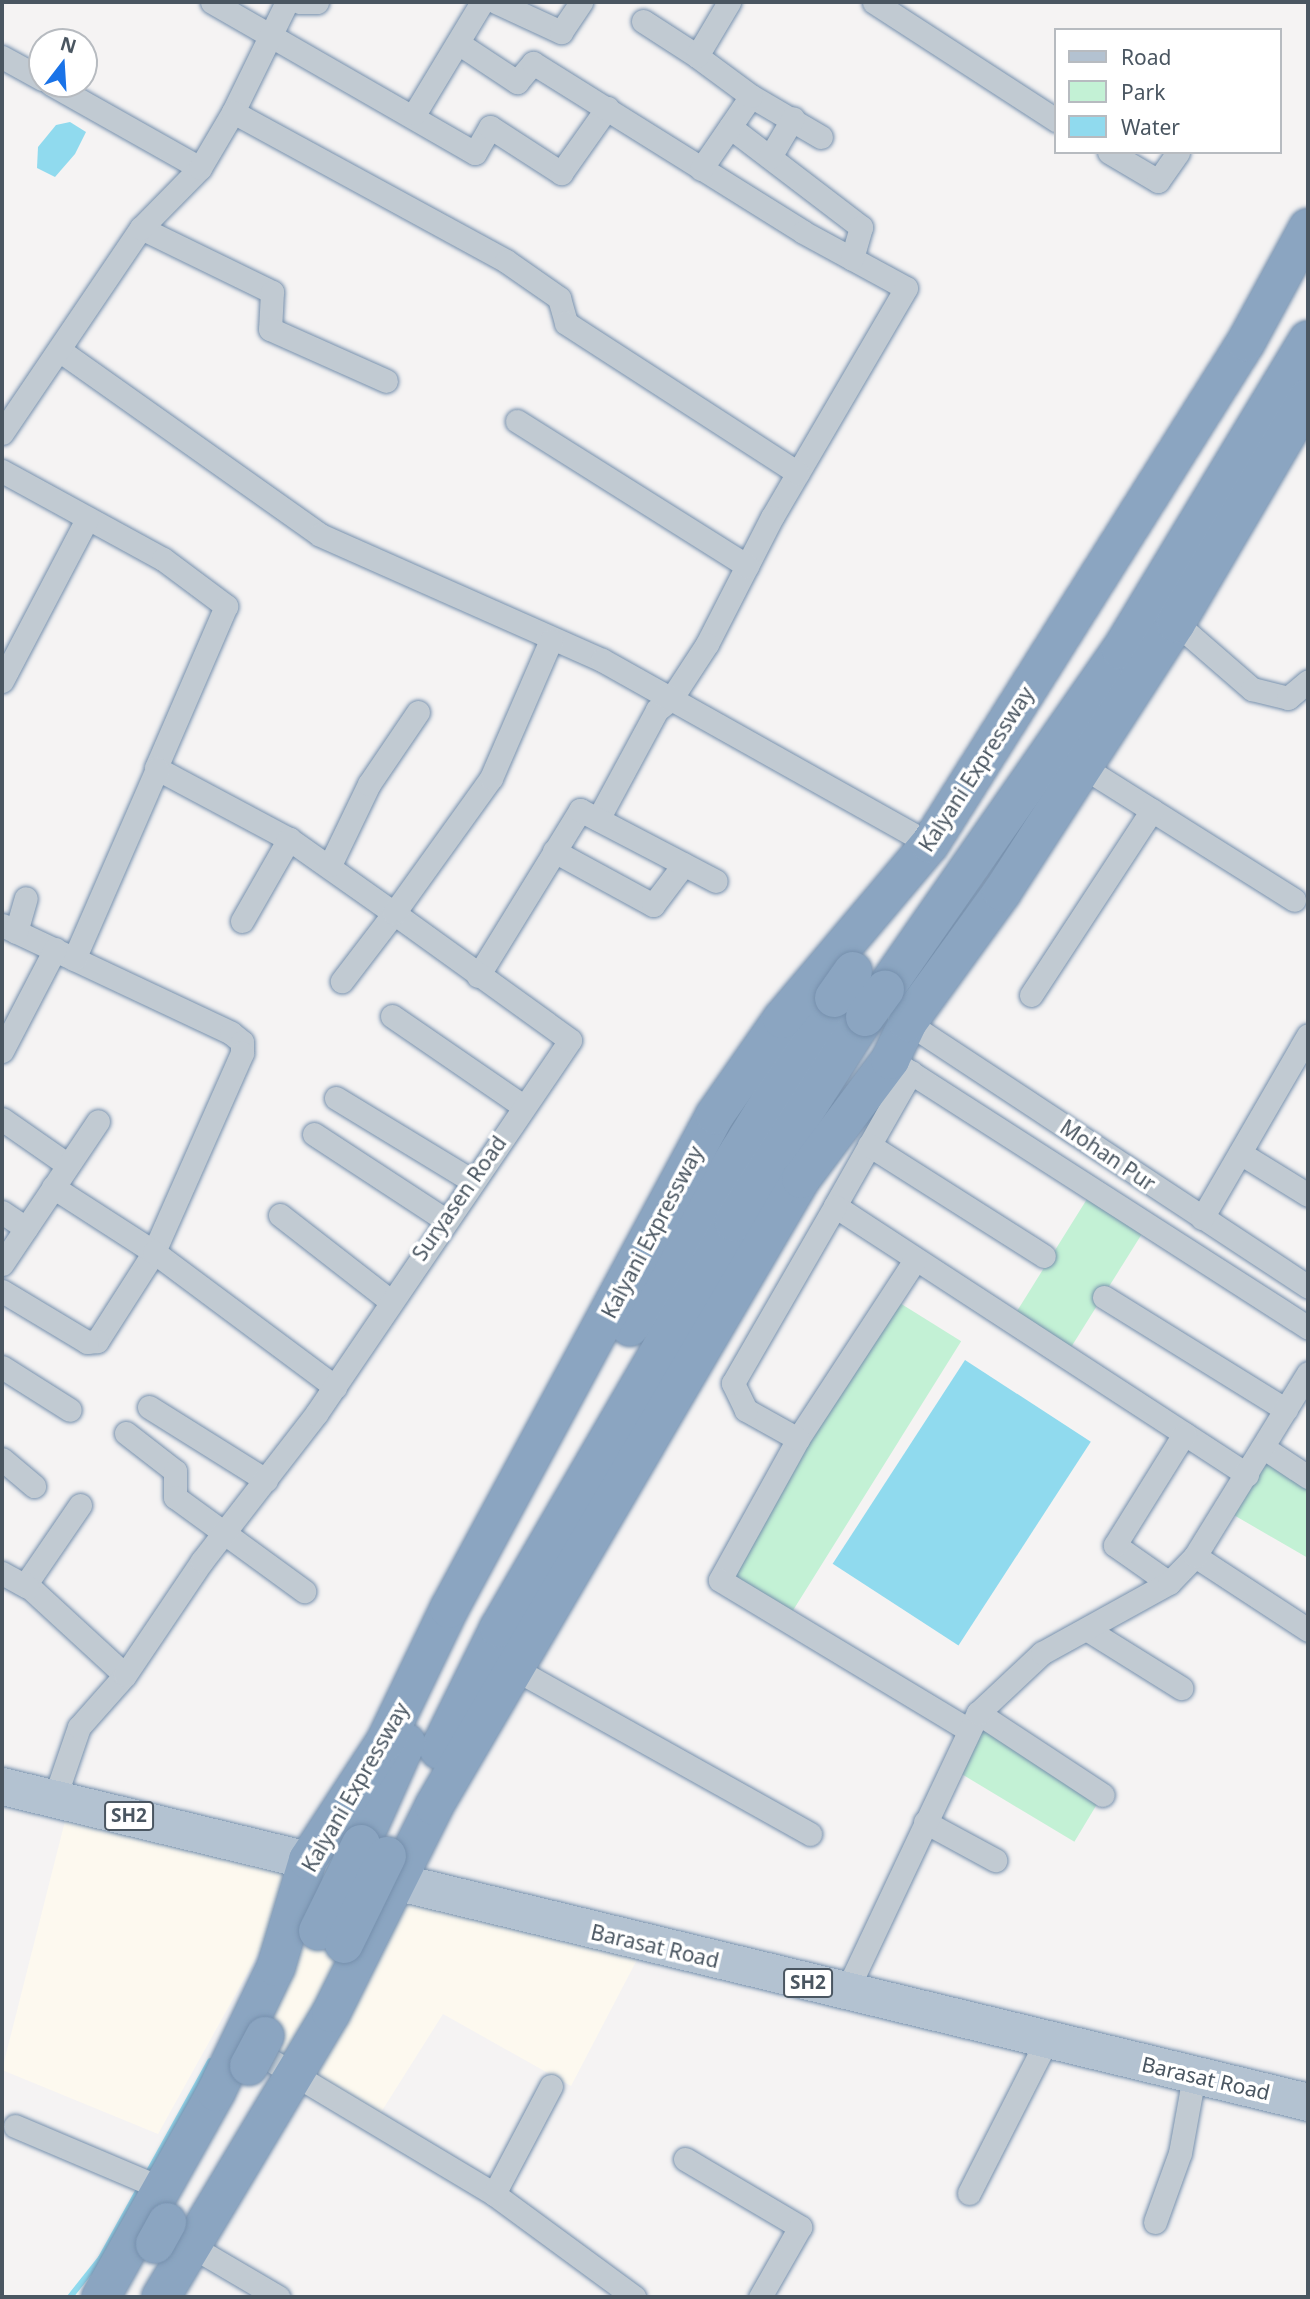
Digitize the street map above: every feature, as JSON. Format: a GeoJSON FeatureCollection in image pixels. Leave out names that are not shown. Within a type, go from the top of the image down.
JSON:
{"type":"FeatureCollection","features":[{"type":"Feature","properties":{"kind":"highway","name":"Kalyani Expressway"},"geometry":{"type":"LineString","coordinates":[[273,2061],[276,1967],[308,1860],[385,1742],[449,1609],[715,1115],[782,1019],[852,990],[930,844],[1246,342],[1308,228]]}},
{"type":"Feature","properties":{"kind":"highway"},"geometry":{"type":"LineString","coordinates":[[127,2297],[166,2221],[273,2061],[383,1861],[452,1643],[700,1205],[852,990],[1087,635],[1257,366],[1308,270]]}},
{"type":"Feature","properties":{"kind":"highway"},"geometry":{"type":"LineString","coordinates":[[852,990],[1121,650],[1308,340]]}},
{"type":"Feature","properties":{"kind":"highway"},"geometry":{"type":"LineString","coordinates":[[273,2061],[331,1937],[383,1861],[434,1805],[801,1179],[901,1066],[908,1022],[1002,892],[1080,765],[1176,623],[1308,398]]}},
{"type":"Feature","properties":{"kind":"highway"},"geometry":{"type":"LineString","coordinates":[[101,2297],[166,2221]]}},
{"type":"Feature","properties":{"kind":"highway"},"geometry":{"type":"LineString","coordinates":[[148,2297],[166,2221]]}},
{"type":"Feature","properties":{"kind":"highway"},"geometry":{"type":"LineString","coordinates":[[161,2297],[166,2221]]}},
{"type":"Feature","properties":{"kind":"main road","name":"Barasat Road"},"geometry":{"type":"LineString","coordinates":[[2,1786],[308,1860],[383,1861],[846,1992],[1308,2102]]}},
{"type":"Feature","properties":{"kind":"street"},"geometry":{"type":"LineString","coordinates":[[212,2],[415,113],[419,123],[475,153],[490,127],[561,173],[607,108]]}},
{"type":"Feature","properties":{"kind":"street"},"geometry":{"type":"LineString","coordinates":[[268,31],[287,2]]}},
{"type":"Feature","properties":{"kind":"street"},"geometry":{"type":"LineString","coordinates":[[300,2],[317,2]]}},
{"type":"Feature","properties":{"kind":"street"},"geometry":{"type":"LineString","coordinates":[[415,113],[482,2]]}},
{"type":"Feature","properties":{"kind":"street"},"geometry":{"type":"LineString","coordinates":[[496,2],[564,32],[581,2]]}},
{"type":"Feature","properties":{"kind":"street"},"geometry":{"type":"LineString","coordinates":[[697,56],[729,2]]}},
{"type":"Feature","properties":{"kind":"street"},"geometry":{"type":"LineString","coordinates":[[874,2],[1054,119]]}},
{"type":"Feature","properties":{"kind":"street"},"geometry":{"type":"LineString","coordinates":[[643,21],[751,96],[821,136]]}},
{"type":"Feature","properties":{"kind":"street"},"geometry":{"type":"LineString","coordinates":[[2,433],[62,352],[141,228],[200,168],[233,112],[272,36],[268,31]]}},
{"type":"Feature","properties":{"kind":"street"},"geometry":{"type":"LineString","coordinates":[[458,43],[517,82],[533,63],[701,169],[906,288],[671,699],[657,710],[598,818]]}},
{"type":"Feature","properties":{"kind":"street"},"geometry":{"type":"LineString","coordinates":[[2,57],[28,71]]}},
{"type":"Feature","properties":{"kind":"street"},"geometry":{"type":"LineString","coordinates":[[701,169],[751,96]]}},
{"type":"Feature","properties":{"kind":"street"},"geometry":{"type":"LineString","coordinates":[[76,98],[200,168]]}},
{"type":"Feature","properties":{"kind":"street"},"geometry":{"type":"LineString","coordinates":[[233,112],[506,261],[559,298],[566,323],[798,473]]}},
{"type":"Feature","properties":{"kind":"street"},"geometry":{"type":"LineString","coordinates":[[770,157],[793,118]]}},
{"type":"Feature","properties":{"kind":"street"},"geometry":{"type":"LineString","coordinates":[[730,127],[861,227],[852,259]]}},
{"type":"Feature","properties":{"kind":"street"},"geometry":{"type":"LineString","coordinates":[[1112,154],[1158,181],[1177,154]]}},
{"type":"Feature","properties":{"kind":"street"},"geometry":{"type":"LineString","coordinates":[[141,228],[272,292],[270,329],[386,381]]}},
{"type":"Feature","properties":{"kind":"street"},"geometry":{"type":"LineString","coordinates":[[62,352],[320,535],[551,640],[671,699],[930,844]]}},
{"type":"Feature","properties":{"kind":"street"},"geometry":{"type":"LineString","coordinates":[[517,421],[747,566]]}},
{"type":"Feature","properties":{"kind":"street"},"geometry":{"type":"LineString","coordinates":[[2,471],[163,559],[226,606],[157,769],[65,954],[2,1051]]}},
{"type":"Feature","properties":{"kind":"street"},"geometry":{"type":"LineString","coordinates":[[2,681],[88,519]]}},
{"type":"Feature","properties":{"kind":"street"},"geometry":{"type":"LineString","coordinates":[[1176,623],[1252,689],[1287,698],[1308,710]]}},
{"type":"Feature","properties":{"kind":"street"},"geometry":{"type":"LineString","coordinates":[[342,981],[491,778],[551,640]]}},
{"type":"Feature","properties":{"kind":"street"},"geometry":{"type":"LineString","coordinates":[[1287,698],[1308,681]]}},
{"type":"Feature","properties":{"kind":"street"},"geometry":{"type":"LineString","coordinates":[[330,865],[369,784],[418,712]]}},
{"type":"Feature","properties":{"kind":"street"},"geometry":{"type":"LineString","coordinates":[[1080,765],[1294,900]]}},
{"type":"Feature","properties":{"kind":"street","name":"Suryasen Road"},"geometry":{"type":"LineString","coordinates":[[55,1797],[79,1727],[124,1675],[226,1531],[335,1387],[388,1299],[570,1040],[478,976],[330,865],[289,839],[157,769]]}},
{"type":"Feature","properties":{"kind":"street"},"geometry":{"type":"LineString","coordinates":[[1031,995],[1152,810]]}},
{"type":"Feature","properties":{"kind":"street"},"geometry":{"type":"LineString","coordinates":[[478,976],[577,813],[598,818],[716,881]]}},
{"type":"Feature","properties":{"kind":"street"},"geometry":{"type":"LineString","coordinates":[[242,921],[289,839]]}},
{"type":"Feature","properties":{"kind":"street"},"geometry":{"type":"LineString","coordinates":[[554,852],[653,905],[684,864]]}},
{"type":"Feature","properties":{"kind":"street"},"geometry":{"type":"LineString","coordinates":[[2,1291],[93,1343],[154,1252],[203,1149],[242,1042],[9,928],[26,898]]}},
{"type":"Feature","properties":{"kind":"street","name":"Mohan Pur"},"geometry":{"type":"LineString","coordinates":[[852,990],[908,1022],[1308,1287]]}},
{"type":"Feature","properties":{"kind":"street"},"geometry":{"type":"LineString","coordinates":[[392,1016],[523,1106]]}},
{"type":"Feature","properties":{"kind":"street"},"geometry":{"type":"LineString","coordinates":[[1202,1218],[1308,1035]]}},
{"type":"Feature","properties":{"kind":"street"},"geometry":{"type":"LineString","coordinates":[[798,1439],[746,1410],[733,1383],[869,1144],[901,1066],[1308,1328]]}},
{"type":"Feature","properties":{"kind":"street"},"geometry":{"type":"LineString","coordinates":[[336,1098],[471,1180]]}},
{"type":"Feature","properties":{"kind":"street"},"geometry":{"type":"LineString","coordinates":[[2,1119],[68,1166]]}},
{"type":"Feature","properties":{"kind":"street"},"geometry":{"type":"LineString","coordinates":[[2,1264],[98,1121]]}},
{"type":"Feature","properties":{"kind":"street"},"geometry":{"type":"LineString","coordinates":[[314,1134],[444,1219]]}},
{"type":"Feature","properties":{"kind":"street"},"geometry":{"type":"LineString","coordinates":[[869,1144],[1044,1256]]}},
{"type":"Feature","properties":{"kind":"street"},"geometry":{"type":"LineString","coordinates":[[1240,1153],[1308,1195]]}},
{"type":"Feature","properties":{"kind":"street"},"geometry":{"type":"LineString","coordinates":[[52,1188],[154,1252],[335,1387]]}},
{"type":"Feature","properties":{"kind":"street"},"geometry":{"type":"LineString","coordinates":[[835,1206],[1247,1475]]}},
{"type":"Feature","properties":{"kind":"street"},"geometry":{"type":"LineString","coordinates":[[2,1212],[26,1228]]}},
{"type":"Feature","properties":{"kind":"street"},"geometry":{"type":"LineString","coordinates":[[280,1214],[388,1299]]}},
{"type":"Feature","properties":{"kind":"street"},"geometry":{"type":"LineString","coordinates":[[915,1260],[798,1439],[720,1580],[1103,1795]]}},
{"type":"Feature","properties":{"kind":"street"},"geometry":{"type":"LineString","coordinates":[[1104,1297],[1286,1410]]}},
{"type":"Feature","properties":{"kind":"street"},"geometry":{"type":"LineString","coordinates":[[2,1367],[70,1410]]}},
{"type":"Feature","properties":{"kind":"street"},"geometry":{"type":"LineString","coordinates":[[846,1992],[972,1721],[1007,1680],[1169,1583],[1195,1556],[1308,1373]]}},
{"type":"Feature","properties":{"kind":"street"},"geometry":{"type":"LineString","coordinates":[[149,1408],[265,1480]]}},
{"type":"Feature","properties":{"kind":"street"},"geometry":{"type":"LineString","coordinates":[[126,1433],[175,1471],[175,1497],[226,1531],[304,1591]]}},
{"type":"Feature","properties":{"kind":"street"},"geometry":{"type":"LineString","coordinates":[[1169,1583],[1115,1545],[1184,1434]]}},
{"type":"Feature","properties":{"kind":"street"},"geometry":{"type":"LineString","coordinates":[[1264,1448],[1308,1477]]}},
{"type":"Feature","properties":{"kind":"street"},"geometry":{"type":"LineString","coordinates":[[2,1459],[34,1486]]}},
{"type":"Feature","properties":{"kind":"street"},"geometry":{"type":"LineString","coordinates":[[27,1587],[28,1574],[80,1505]]}},
{"type":"Feature","properties":{"kind":"street"},"geometry":{"type":"LineString","coordinates":[[1195,1556],[1308,1630]]}},
{"type":"Feature","properties":{"kind":"street"},"geometry":{"type":"LineString","coordinates":[[2,1573],[27,1587],[124,1675]]}},
{"type":"Feature","properties":{"kind":"street"},"geometry":{"type":"LineString","coordinates":[[1088,1630],[1181,1688]]}},
{"type":"Feature","properties":{"kind":"street"},"geometry":{"type":"LineString","coordinates":[[515,1669],[810,1834]]}},
{"type":"Feature","properties":{"kind":"street"},"geometry":{"type":"LineString","coordinates":[[925,1822],[995,1860]]}},
{"type":"Feature","properties":{"kind":"street"},"geometry":{"type":"LineString","coordinates":[[969,2193],[1047,2040]]}},
{"type":"Feature","properties":{"kind":"street"},"geometry":{"type":"LineString","coordinates":[[181,2297],[166,2221],[273,2061],[494,2194],[634,2297]]}},
{"type":"Feature","properties":{"kind":"street"},"geometry":{"type":"LineString","coordinates":[[1155,2222],[1180,2154],[1194,2076]]}},
{"type":"Feature","properties":{"kind":"street"},"geometry":{"type":"LineString","coordinates":[[494,2194],[551,2086]]}},
{"type":"Feature","properties":{"kind":"street"},"geometry":{"type":"LineString","coordinates":[[15,2126],[166,2221],[278,2297]]}},
{"type":"Feature","properties":{"kind":"street"},"geometry":{"type":"LineString","coordinates":[[685,2159],[800,2227],[760,2297]]}},
{"type":"Feature","properties":{"kind":"shaded area"},"geometry":{"type":"Polygon","coordinates":[[[66,1817],[304,1871],[158,2134],[2,2070],[66,1817]]]}},
{"type":"Feature","properties":{"kind":"shaded area"},"geometry":{"type":"Polygon","coordinates":[[[341,1879],[641,1952],[571,2086],[443,2014],[378,2117],[251,2040],[341,1879]]]}},
{"type":"Feature","properties":{"kind":"green space"},"geometry":{"type":"Polygon","coordinates":[[[1092,1191],[1147,1225],[1070,1348],[1015,1314],[1092,1191]]]}},
{"type":"Feature","properties":{"kind":"green space"},"geometry":{"type":"Polygon","coordinates":[[[895,1300],[961,1341],[790,1615],[724,1574],[895,1300]]]}},
{"type":"Feature","properties":{"kind":"green space"},"geometry":{"type":"Polygon","coordinates":[[[1268,1458],[1308,1481],[1308,1558],[1232,1514],[1268,1458]]]}},
{"type":"Feature","properties":{"kind":"green space"},"geometry":{"type":"Polygon","coordinates":[[[976,1722],[1101,1797],[1074,1842],[949,1767],[976,1722]]]}},
{"type":"Feature","properties":{"kind":"water"},"geometry":{"type":"Polygon","coordinates":[[[70,122],[86,132],[75,154],[55,177],[37,168],[38,147],[56,125],[70,122]]]}},
{"type":"Feature","properties":{"kind":"water"},"geometry":{"type":"Polygon","coordinates":[[[965,1360],[1091,1442],[958,1645],[833,1564],[965,1360]]]}},
{"type":"Feature","properties":{"kind":"waterway"},"geometry":{"type":"LineString","coordinates":[[70,2297],[101,2258],[210,2061]]}}]}
